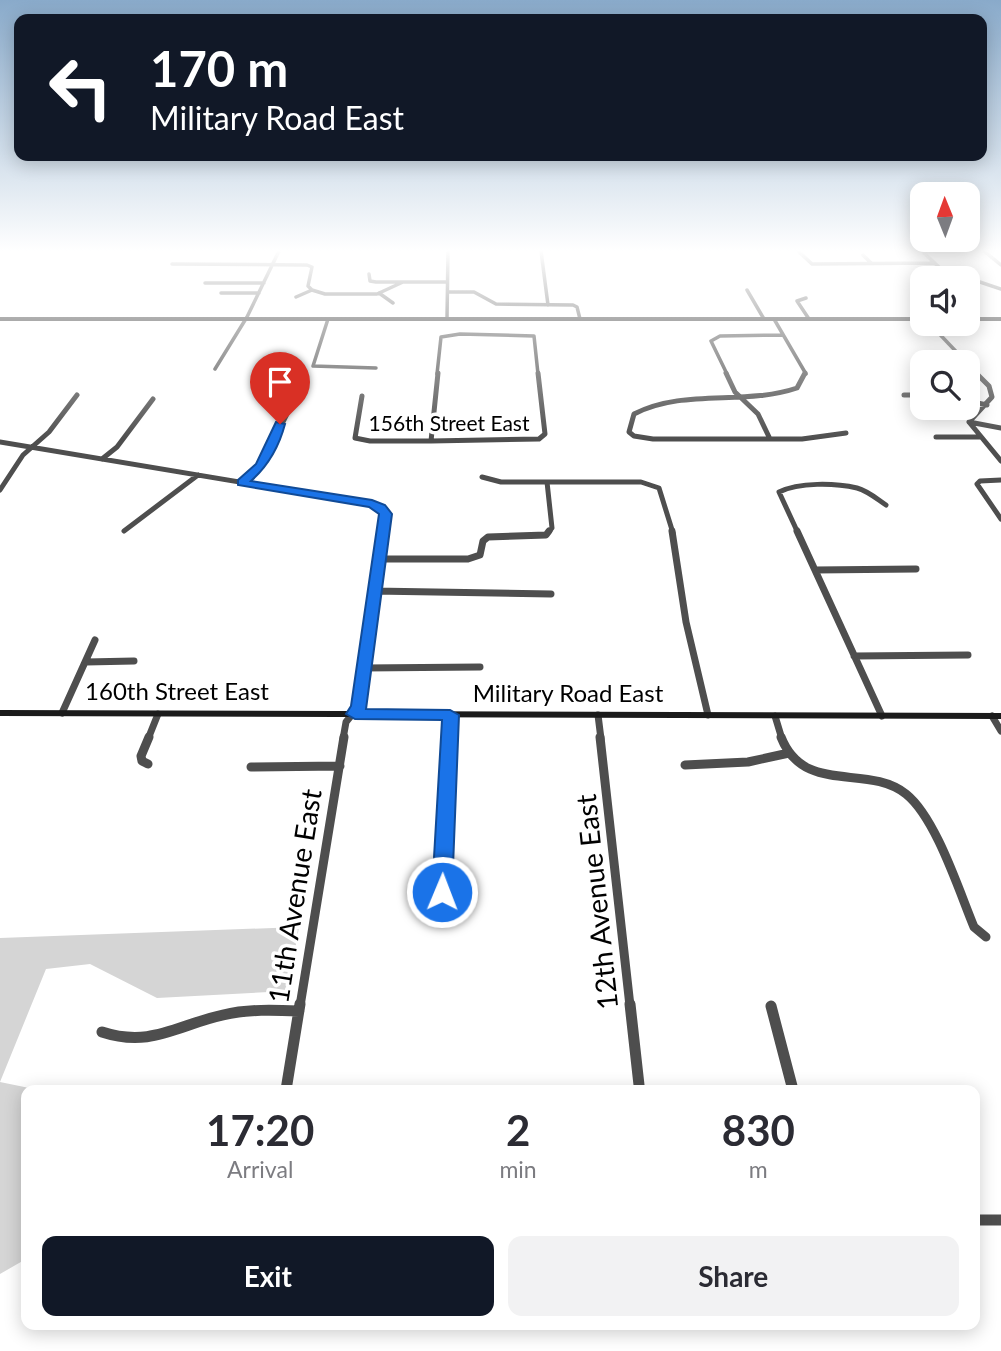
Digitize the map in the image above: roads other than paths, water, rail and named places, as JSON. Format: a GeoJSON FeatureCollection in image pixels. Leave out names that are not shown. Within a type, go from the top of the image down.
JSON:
{"type":"FeatureCollection","features":[{"type":"Feature","properties":{"kind":"main road"},"geometry":{"type":"LineString","coordinates":[[0,319],[910,319]]}},
{"type":"Feature","properties":{"kind":"main road"},"geometry":{"type":"LineString","coordinates":[[980,319],[1001,319]]}},
{"type":"Feature","properties":{"kind":"main road","name":"160th Street East"},"geometry":{"type":"LineString","coordinates":[[0,713],[355,714]]}},
{"type":"Feature","properties":{"kind":"main road","name":"Military Road East"},"geometry":{"type":"LineString","coordinates":[[355,714],[997,716]]}},
{"type":"Feature","properties":{"kind":"street"},"geometry":{"type":"LineString","coordinates":[[215,369],[221,363],[247,314]]}},
{"type":"Feature","properties":{"kind":"street"},"geometry":{"type":"LineString","coordinates":[[447,314],[447,319]]}},
{"type":"Feature","properties":{"kind":"street"},"geometry":{"type":"LineString","coordinates":[[578,314],[580,319]]}},
{"type":"Feature","properties":{"kind":"street"},"geometry":{"type":"LineString","coordinates":[[761,314],[764,319]]}},
{"type":"Feature","properties":{"kind":"street"},"geometry":{"type":"LineString","coordinates":[[806,314],[809,319]]}},
{"type":"Feature","properties":{"kind":"street"},"geometry":{"type":"LineString","coordinates":[[328,319],[313,366],[331,369],[376,368]]}},
{"type":"Feature","properties":{"kind":"street"},"geometry":{"type":"LineString","coordinates":[[430,441],[440,339],[444,336],[487,334],[487,319]]}},
{"type":"Feature","properties":{"kind":"street"},"geometry":{"type":"LineString","coordinates":[[774,319],[806,374],[804,383],[783,394],[677,399],[652,405],[631,420],[628,430],[634,436],[653,439],[802,439],[846,433]]}},
{"type":"Feature","properties":{"kind":"street","name":"156th Street East"},"geometry":{"type":"LineString","coordinates":[[362,396],[354,434],[357,439],[527,441],[541,438],[545,434],[533,335],[487,334]]}},
{"type":"Feature","properties":{"kind":"street"},"geometry":{"type":"LineString","coordinates":[[770,439],[758,414],[735,392],[712,339],[720,336],[783,335]]}},
{"type":"Feature","properties":{"kind":"street"},"geometry":{"type":"LineString","coordinates":[[941,336],[955,350]]}},
{"type":"Feature","properties":{"kind":"street"},"geometry":{"type":"LineString","coordinates":[[969,422],[972,416],[988,405],[992,397],[980,379]]}},
{"type":"Feature","properties":{"kind":"street"},"geometry":{"type":"LineString","coordinates":[[991,392],[1001,393]]}},
{"type":"Feature","properties":{"kind":"street"},"geometry":{"type":"LineString","coordinates":[[0,490],[23,455],[50,432],[77,395]]}},
{"type":"Feature","properties":{"kind":"street"},"geometry":{"type":"LineString","coordinates":[[904,395],[910,395]]}},
{"type":"Feature","properties":{"kind":"street"},"geometry":{"type":"LineString","coordinates":[[102,459],[117,447],[153,399]]}},
{"type":"Feature","properties":{"kind":"street"},"geometry":{"type":"LineString","coordinates":[[980,403],[988,405]]}},
{"type":"Feature","properties":{"kind":"street"},"geometry":{"type":"LineString","coordinates":[[242,483],[261,466],[289,410]]}},
{"type":"Feature","properties":{"kind":"street"},"geometry":{"type":"LineString","coordinates":[[969,422],[1001,428]]}},
{"type":"Feature","properties":{"kind":"street"},"geometry":{"type":"LineString","coordinates":[[969,422],[1001,461]]}},
{"type":"Feature","properties":{"kind":"street"},"geometry":{"type":"LineString","coordinates":[[936,437],[981,437]]}},
{"type":"Feature","properties":{"kind":"street"},"geometry":{"type":"LineString","coordinates":[[0,442],[379,506],[385,514],[359,706],[355,714]]}},
{"type":"Feature","properties":{"kind":"street"},"geometry":{"type":"LineString","coordinates":[[124,531],[198,475]]}},
{"type":"Feature","properties":{"kind":"street"},"geometry":{"type":"LineString","coordinates":[[482,477],[501,482],[650,484],[660,491],[673,534],[686,622],[708,715]]}},
{"type":"Feature","properties":{"kind":"street"},"geometry":{"type":"LineString","coordinates":[[1001,480],[978,482],[980,490],[1001,519]]}},
{"type":"Feature","properties":{"kind":"street"},"geometry":{"type":"LineString","coordinates":[[379,559],[468,559],[478,556],[483,541],[488,537],[546,535],[552,528],[547,482]]}},
{"type":"Feature","properties":{"kind":"street"},"geometry":{"type":"LineString","coordinates":[[881,716],[780,494],[782,488],[851,487],[866,492],[886,505]]}},
{"type":"Feature","properties":{"kind":"street"},"geometry":{"type":"LineString","coordinates":[[815,570],[916,569]]}},
{"type":"Feature","properties":{"kind":"street"},"geometry":{"type":"LineString","coordinates":[[374,591],[551,594]]}},
{"type":"Feature","properties":{"kind":"street"},"geometry":{"type":"LineString","coordinates":[[62,713],[96,640]]}},
{"type":"Feature","properties":{"kind":"street"},"geometry":{"type":"LineString","coordinates":[[854,656],[968,655]]}},
{"type":"Feature","properties":{"kind":"street"},"geometry":{"type":"LineString","coordinates":[[86,662],[134,661]]}},
{"type":"Feature","properties":{"kind":"street"},"geometry":{"type":"LineString","coordinates":[[363,668],[480,667]]}},
{"type":"Feature","properties":{"kind":"street"},"geometry":{"type":"LineString","coordinates":[[148,764],[142,761],[141,756],[158,713]]}},
{"type":"Feature","properties":{"kind":"street","name":"11th Avenue East"},"geometry":{"type":"LineString","coordinates":[[287,1085],[346,722],[355,714]]}},
{"type":"Feature","properties":{"kind":"street"},"geometry":{"type":"LineString","coordinates":[[450,715],[442,886],[453,911]]}},
{"type":"Feature","properties":{"kind":"street","name":"12th Avenue East"},"geometry":{"type":"LineString","coordinates":[[598,715],[639,1085]]}},
{"type":"Feature","properties":{"kind":"street"},"geometry":{"type":"LineString","coordinates":[[775,716],[789,754],[806,766],[833,776],[888,783],[914,801],[928,823],[974,927],[986,937]]}},
{"type":"Feature","properties":{"kind":"street"},"geometry":{"type":"LineString","coordinates":[[997,716],[1001,731]]}},
{"type":"Feature","properties":{"kind":"street"},"geometry":{"type":"LineString","coordinates":[[685,765],[748,762],[789,754]]}},
{"type":"Feature","properties":{"kind":"street"},"geometry":{"type":"LineString","coordinates":[[251,767],[340,766]]}},
{"type":"Feature","properties":{"kind":"street"},"geometry":{"type":"LineString","coordinates":[[771,1006],[792,1085]]}},
{"type":"Feature","properties":{"kind":"street"},"geometry":{"type":"LineString","coordinates":[[102,1032],[119,1039],[145,1040],[225,1015],[259,1011],[299,1012]]}},
{"type":"Feature","properties":{"kind":"street"},"geometry":{"type":"LineString","coordinates":[[980,1220],[1001,1220]]}}]}
